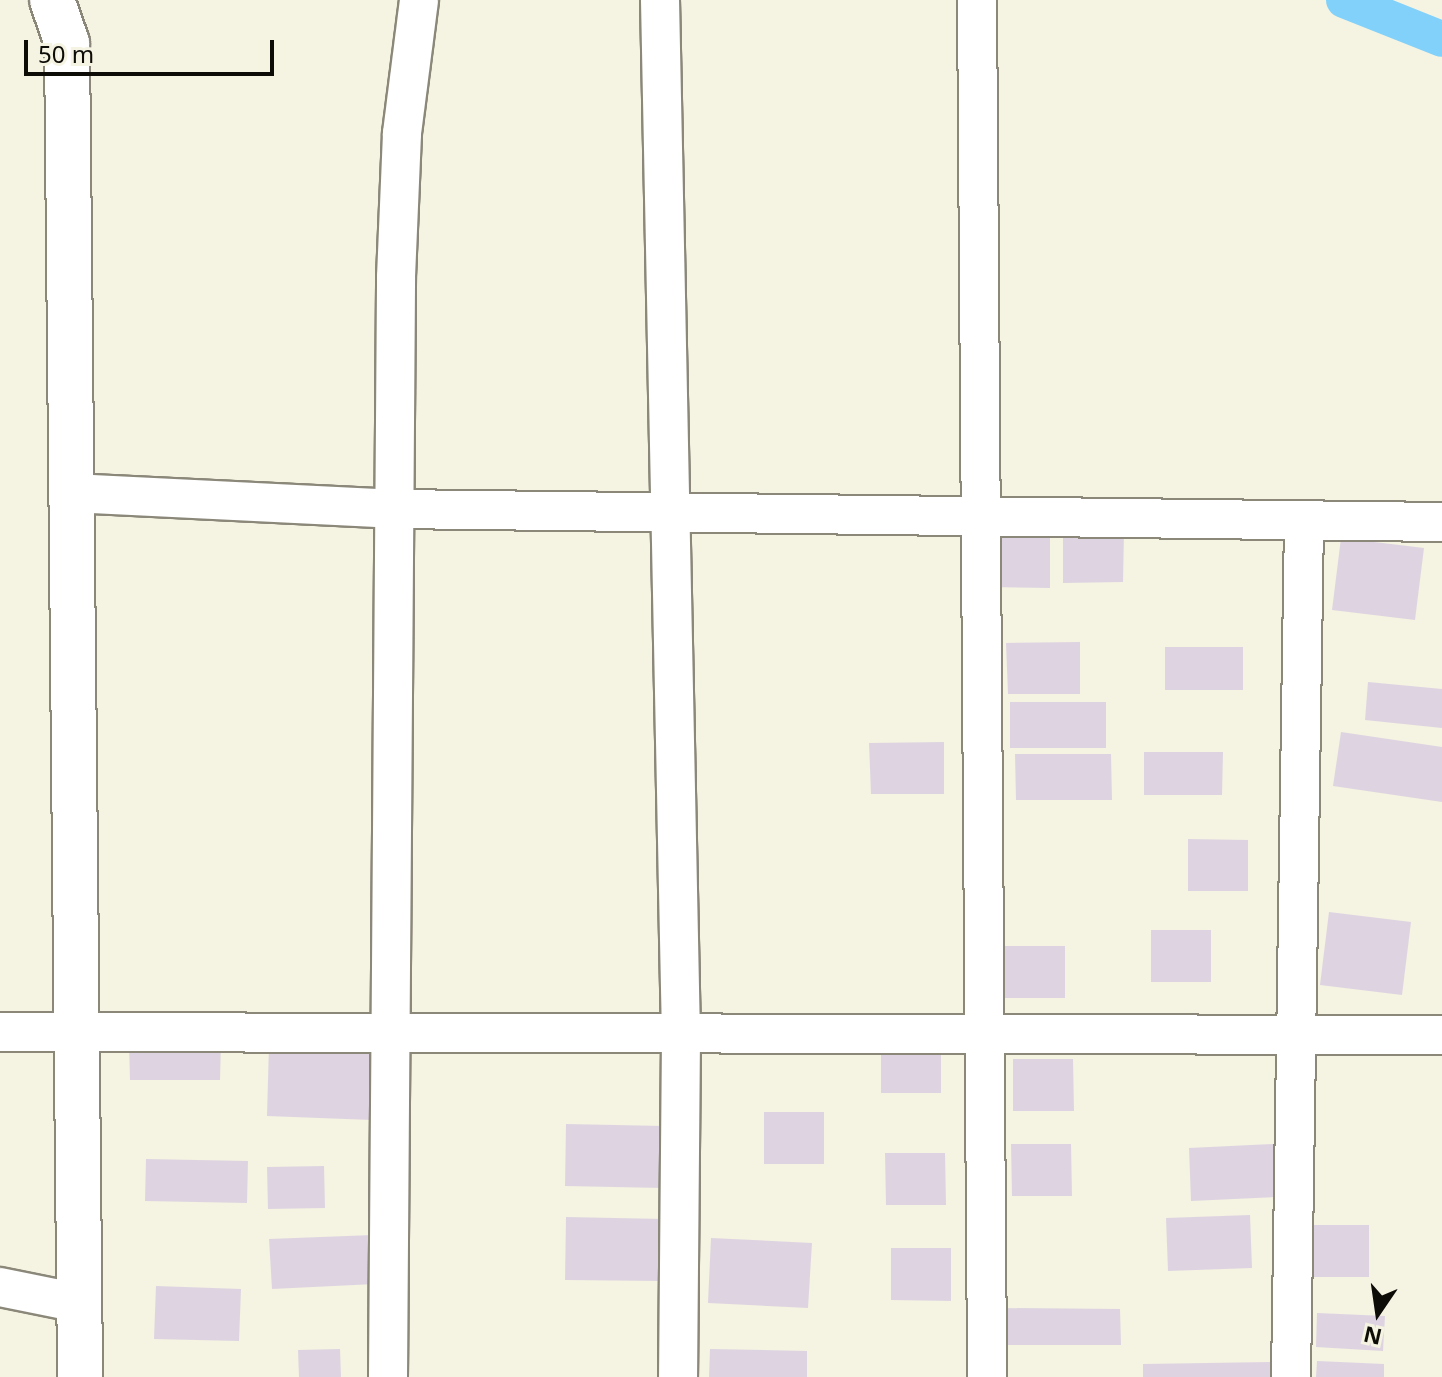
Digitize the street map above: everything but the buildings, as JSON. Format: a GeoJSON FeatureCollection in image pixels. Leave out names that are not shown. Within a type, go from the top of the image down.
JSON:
{"type":"FeatureCollection","features":[{"type":"Feature","properties":{"kind":"main road"},"geometry":{"type":"LineString","coordinates":[[52,0],[67,43],[73,1036],[80,1377]]}},
{"type":"Feature","properties":{"kind":"street"},"geometry":{"type":"LineString","coordinates":[[388,1377],[394,509],[402,133],[419,0]]}},
{"type":"Feature","properties":{"kind":"street"},"geometry":{"type":"LineString","coordinates":[[660,0],[681,1037],[678,1377]]}},
{"type":"Feature","properties":{"kind":"street"},"geometry":{"type":"LineString","coordinates":[[977,0],[979,1031],[987,1377]]}},
{"type":"Feature","properties":{"kind":"street"},"geometry":{"type":"LineString","coordinates":[[70,493],[394,509],[1442,522]]}},
{"type":"Feature","properties":{"kind":"street"},"geometry":{"type":"LineString","coordinates":[[1291,1377],[1292,1032],[1304,520]]}},
{"type":"Feature","properties":{"kind":"street"},"geometry":{"type":"LineString","coordinates":[[0,1032],[73,1036],[390,1037],[681,1037],[979,1031],[1442,1035]]}},
{"type":"Feature","properties":{"kind":"street"},"geometry":{"type":"LineString","coordinates":[[0,1287],[79,1303]]}},
{"type":"Feature","properties":{"kind":"waterway"},"geometry":{"type":"LineString","coordinates":[[1344,0],[1442,39]]}}]}
